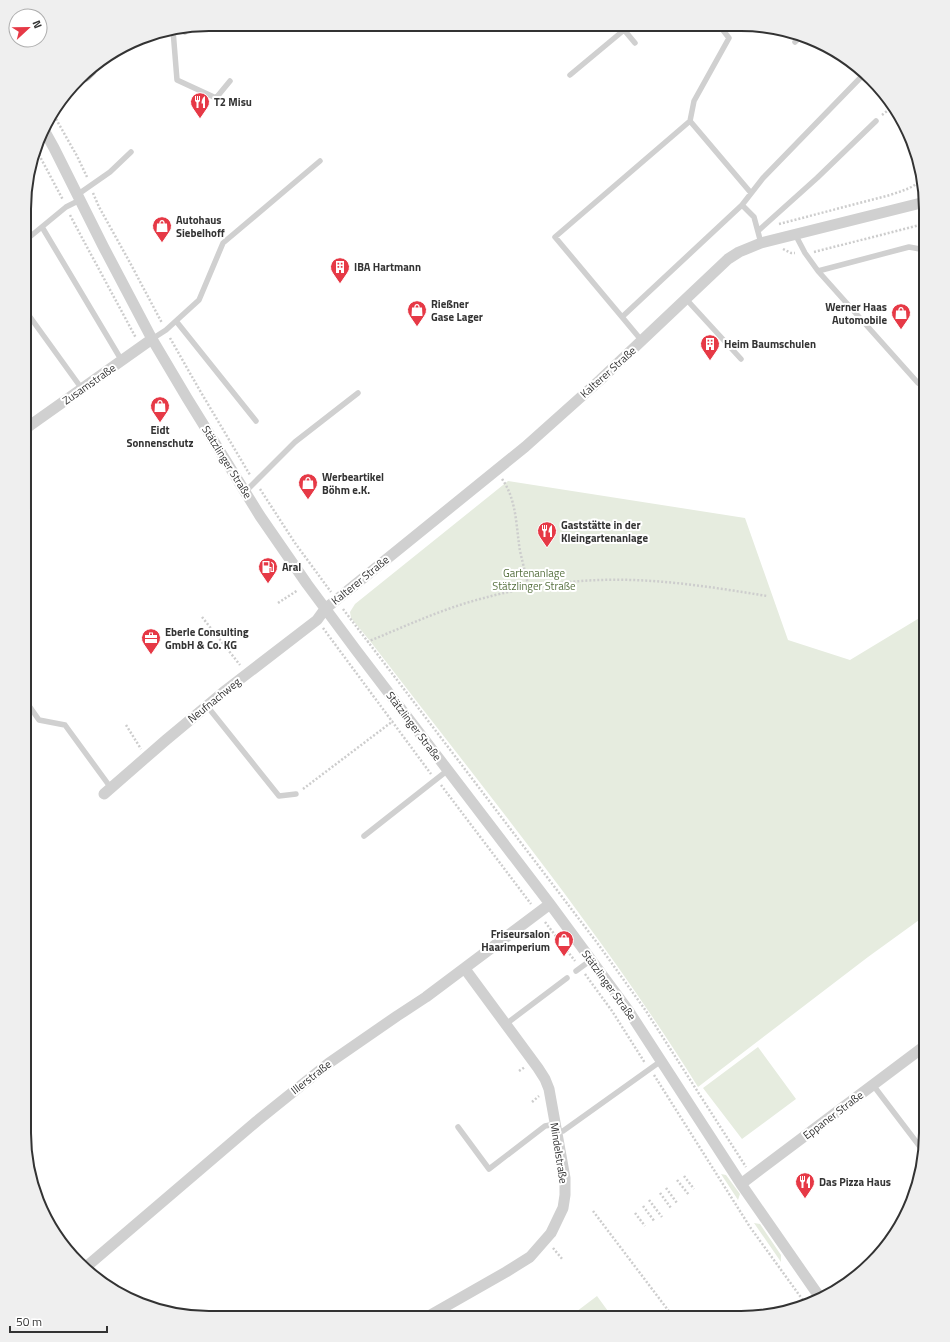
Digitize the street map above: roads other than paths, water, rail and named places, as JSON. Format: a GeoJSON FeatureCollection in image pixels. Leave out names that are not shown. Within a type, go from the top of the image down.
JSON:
{"type":"FeatureCollection","features":[{"type":"Feature","properties":{"kind":"street","name":"Stätzlinger Straße"},"geometry":{"type":"LineString","coordinates":[[47,136],[152,340],[245,492],[325,609],[550,904],[628,1010],[741,1184],[817,1294]]}},
{"type":"Feature","properties":{"kind":"street","name":"Kalterer Straße"},"geometry":{"type":"LineString","coordinates":[[325,609],[542,432],[642,341],[728,259],[739,252],[761,243],[919,203]]}},
{"type":"Feature","properties":{"kind":"street","name":"Zusamstraße"},"geometry":{"type":"LineString","coordinates":[[31,424],[152,340]]}},
{"type":"Feature","properties":{"kind":"street","name":"Neufnachweg"},"geometry":{"type":"LineString","coordinates":[[108,791],[166,740],[246,674],[317,620],[325,609]]}},
{"type":"Feature","properties":{"kind":"street","name":"Illerstraße"},"geometry":{"type":"LineString","coordinates":[[89,1264],[257,1120],[329,1063],[465,969],[550,904]]}},
{"type":"Feature","properties":{"kind":"street","name":"Mindelstraße"},"geometry":{"type":"LineString","coordinates":[[438,1311],[500,1276],[530,1257],[551,1233],[563,1208],[565,1195],[565,1178],[549,1089],[545,1079],[465,969]]}},
{"type":"Feature","properties":{"kind":"street","name":"Eppaner Straße"},"geometry":{"type":"LineString","coordinates":[[741,1184],[919,1050]]}},
{"type":"Feature","properties":{"kind":"lane"},"geometry":{"type":"LineString","coordinates":[[570,75],[623,31]]}},
{"type":"Feature","properties":{"kind":"lane"},"geometry":{"type":"LineString","coordinates":[[625,31],[635,42]]}},
{"type":"Feature","properties":{"kind":"lane"},"geometry":{"type":"LineString","coordinates":[[642,341],[555,237],[690,121],[694,101],[728,38],[723,31]]}},
{"type":"Feature","properties":{"kind":"lane"},"geometry":{"type":"LineString","coordinates":[[173,34],[177,80],[216,98],[230,81]]}},
{"type":"Feature","properties":{"kind":"lane"},"geometry":{"type":"LineString","coordinates":[[622,318],[742,205],[763,178],[861,77]]}},
{"type":"Feature","properties":{"kind":"lane"},"geometry":{"type":"LineString","coordinates":[[690,121],[751,193]]}},
{"type":"Feature","properties":{"kind":"lane"},"geometry":{"type":"LineString","coordinates":[[758,231],[817,178],[876,121]]}},
{"type":"Feature","properties":{"kind":"lane"},"geometry":{"type":"LineString","coordinates":[[31,236],[79,197],[91,185],[110,172],[130,152]]}},
{"type":"Feature","properties":{"kind":"lane"},"geometry":{"type":"LineString","coordinates":[[152,340],[166,330],[199,300],[223,243],[320,161]]}},
{"type":"Feature","properties":{"kind":"lane"},"geometry":{"type":"LineString","coordinates":[[742,205],[754,217],[761,243]]}},
{"type":"Feature","properties":{"kind":"lane"},"geometry":{"type":"LineString","coordinates":[[42,227],[122,360]]}},
{"type":"Feature","properties":{"kind":"lane"},"geometry":{"type":"LineString","coordinates":[[795,234],[805,253],[818,271],[878,340],[919,384]]}},
{"type":"Feature","properties":{"kind":"lane"},"geometry":{"type":"LineString","coordinates":[[818,271],[909,247],[919,249]]}},
{"type":"Feature","properties":{"kind":"lane"},"geometry":{"type":"LineString","coordinates":[[686,299],[741,358]]}},
{"type":"Feature","properties":{"kind":"lane"},"geometry":{"type":"LineString","coordinates":[[31,318],[82,389]]}},
{"type":"Feature","properties":{"kind":"lane"},"geometry":{"type":"LineString","coordinates":[[176,321],[256,421]]}},
{"type":"Feature","properties":{"kind":"lane"},"geometry":{"type":"LineString","coordinates":[[245,492],[295,442],[358,393]]}},
{"type":"Feature","properties":{"kind":"lane"},"geometry":{"type":"LineString","coordinates":[[207,706],[279,796],[296,794]]}},
{"type":"Feature","properties":{"kind":"lane"},"geometry":{"type":"LineString","coordinates":[[31,709],[39,720],[65,725],[108,791]]}},
{"type":"Feature","properties":{"kind":"lane"},"geometry":{"type":"LineString","coordinates":[[364,836],[448,770]]}},
{"type":"Feature","properties":{"kind":"lane"},"geometry":{"type":"LineString","coordinates":[[578,969],[591,960]]}},
{"type":"Feature","properties":{"kind":"lane"},"geometry":{"type":"LineString","coordinates":[[506,1024],[567,978]]}},
{"type":"Feature","properties":{"kind":"lane"},"geometry":{"type":"LineString","coordinates":[[458,1127],[489,1169],[545,1126],[563,1131],[661,1061]]}},
{"type":"Feature","properties":{"kind":"lane"},"geometry":{"type":"LineString","coordinates":[[873,1085],[919,1145]]}},
{"type":"Feature","properties":{"kind":"place","name":"T2 Misu"},"geometry":{"type":"Point","coordinates":[200,119]}},
{"type":"Feature","properties":{"kind":"place","name":"Autohaus Siebelhoff"},"geometry":{"type":"Point","coordinates":[162,243]}},
{"type":"Feature","properties":{"kind":"place","name":"IBA Hartmann"},"geometry":{"type":"Point","coordinates":[340,284]}},
{"type":"Feature","properties":{"kind":"place","name":"Rießner Gase Lager"},"geometry":{"type":"Point","coordinates":[417,327]}},
{"type":"Feature","properties":{"kind":"place","name":"Werner Haas Automobile"},"geometry":{"type":"Point","coordinates":[901,330]}},
{"type":"Feature","properties":{"kind":"place","name":"Heim Baumschulen"},"geometry":{"type":"Point","coordinates":[710,361]}},
{"type":"Feature","properties":{"kind":"place","name":"Eidt Sonnenschutz"},"geometry":{"type":"Point","coordinates":[160,423]}},
{"type":"Feature","properties":{"kind":"place","name":"Werbeartikel Böhm e.K."},"geometry":{"type":"Point","coordinates":[308,500]}},
{"type":"Feature","properties":{"kind":"place","name":"Gaststätte in der Kleingartenanlage"},"geometry":{"type":"Point","coordinates":[547,548]}},
{"type":"Feature","properties":{"kind":"place","name":"Aral"},"geometry":{"type":"Point","coordinates":[268,584]}},
{"type":"Feature","properties":{"kind":"place","name":"Eberle Consulting GmbH & Co. KG"},"geometry":{"type":"Point","coordinates":[151,655]}},
{"type":"Feature","properties":{"kind":"place","name":"Friseursalon Haarimperium"},"geometry":{"type":"Point","coordinates":[564,957]}},
{"type":"Feature","properties":{"kind":"place","name":"Das Pizza Haus"},"geometry":{"type":"Point","coordinates":[805,1199]}},
{"type":"Feature","properties":{"kind":"park label","name":"Gartenanlage Stätzlinger Straße"},"geometry":{"type":"Point","coordinates":[534,579]}}]}
